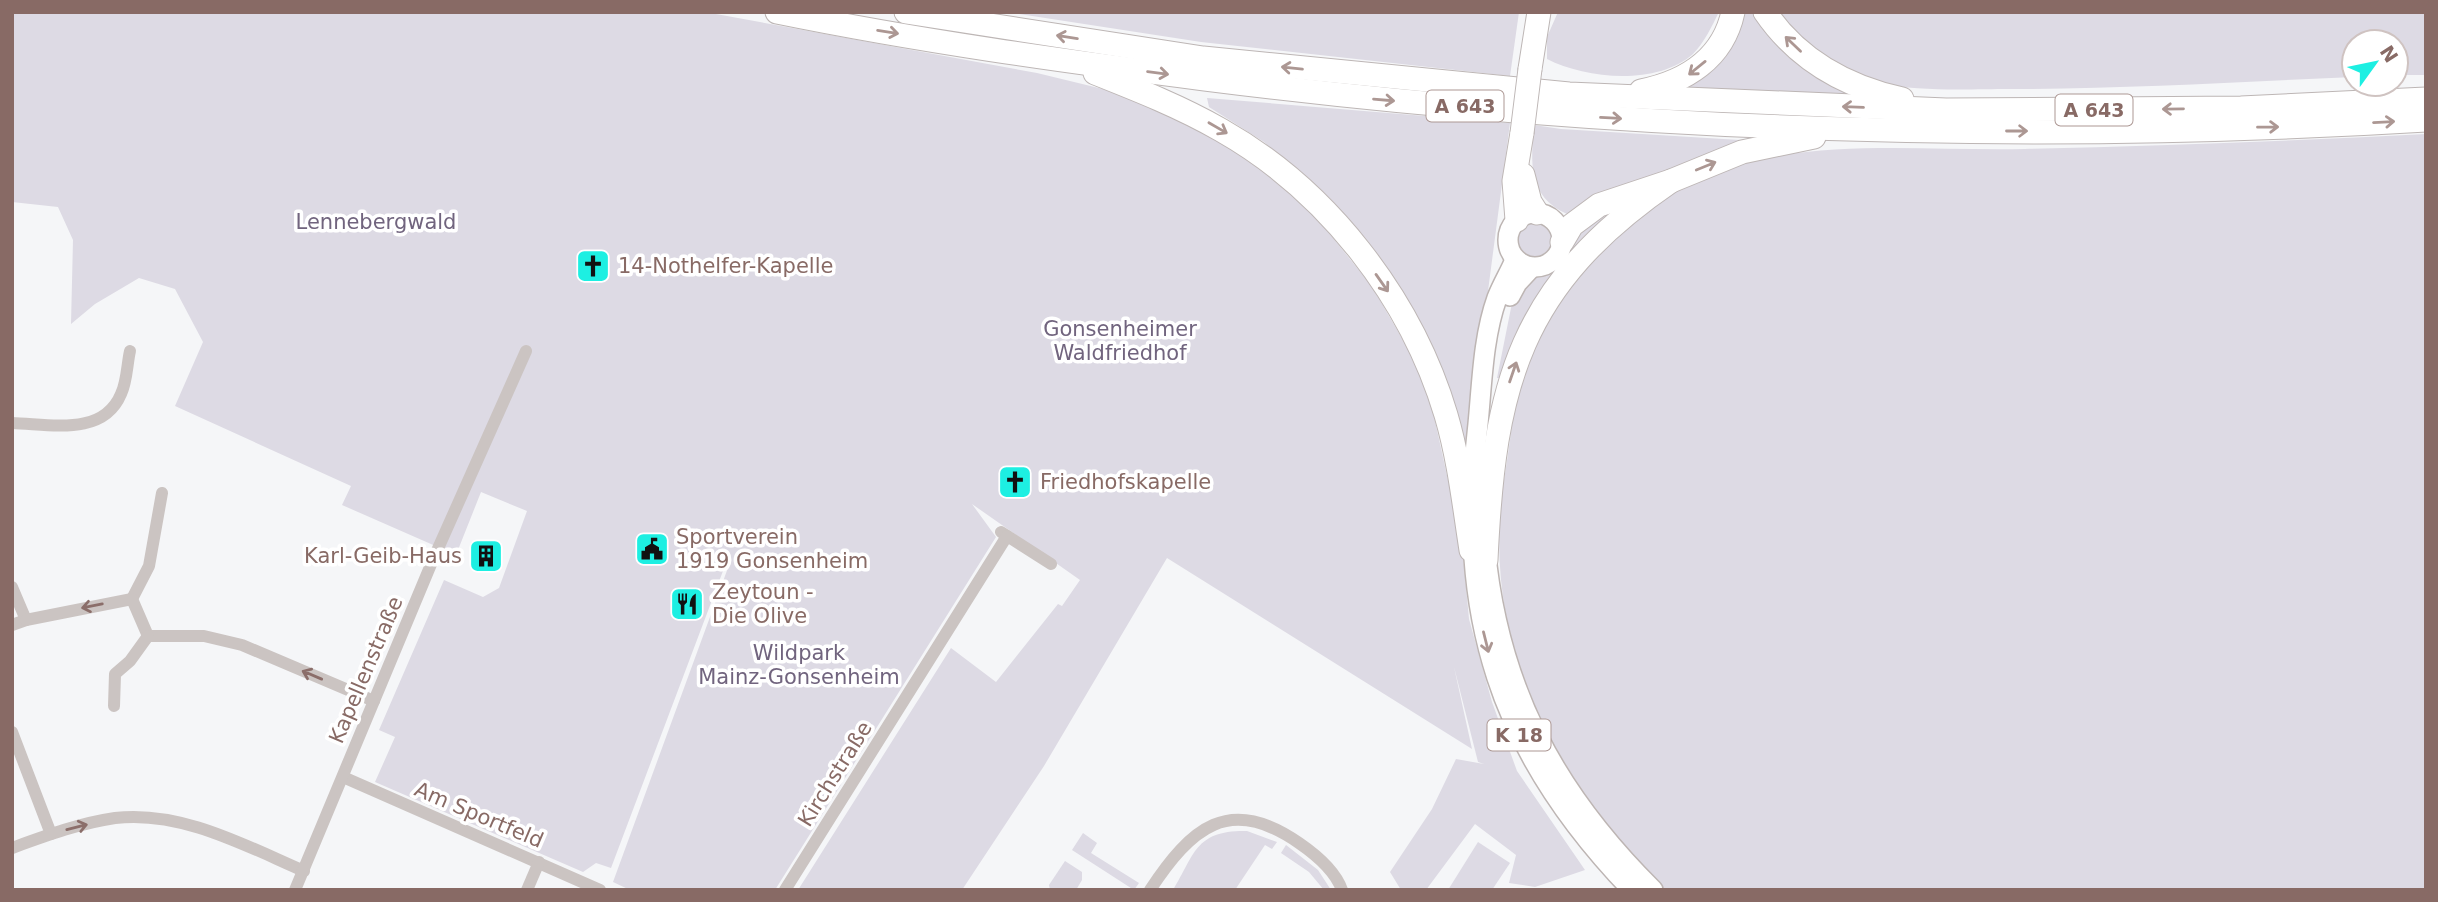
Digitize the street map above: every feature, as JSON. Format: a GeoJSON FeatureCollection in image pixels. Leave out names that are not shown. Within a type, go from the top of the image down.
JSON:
{"type":"FeatureCollection","features":[{"type":"Feature","properties":{"kind":"highway","name":"A 643"},"geometry":{"type":"LineString","coordinates":[[778,12],[1066,61],[1396,101],[1572,116],[1865,130],[2102,131],[2426,120]]}},
{"type":"Feature","properties":{"kind":"highway","name":"A 643"},"geometry":{"type":"LineString","coordinates":[[906,12],[1203,58],[1384,78],[1618,97],[1946,110],[2228,108],[2426,99]]}},
{"type":"Feature","properties":{"kind":"highway"},"geometry":{"type":"LineString","coordinates":[[1527,217],[1514,181],[1539,12]]}},
{"type":"Feature","properties":{"kind":"highway"},"geometry":{"type":"LineString","coordinates":[[1618,97],[1667,85],[1692,73],[1722,41],[1733,12]]}},
{"type":"Feature","properties":{"kind":"highway"},"geometry":{"type":"LineString","coordinates":[[1765,12],[1791,44],[1827,71],[1871,91],[1946,110]]}},
{"type":"Feature","properties":{"kind":"highway"},"geometry":{"type":"LineString","coordinates":[[1066,61],[1182,109],[1223,131],[1297,185],[1360,251],[1387,288],[1429,369],[1457,457],[1479,555]]}},
{"type":"Feature","properties":{"kind":"highway"},"geometry":{"type":"LineString","coordinates":[[1562,242],[1572,225],[1588,211],[1671,181],[1706,165],[1764,146],[1865,130]]}},
{"type":"Feature","properties":{"kind":"highway"},"geometry":{"type":"LineString","coordinates":[[1479,555],[1495,445],[1511,375],[1541,309],[1576,260],[1613,224],[1671,181]]}},
{"type":"Feature","properties":{"kind":"main road"},"geometry":{"type":"LineString","coordinates":[[1545,215],[1558,226],[1562,242],[1556,258],[1540,267],[1523,264],[1508,244],[1508,235],[1527,217],[1545,215]]}},
{"type":"Feature","properties":{"kind":"main road"},"geometry":{"type":"LineString","coordinates":[[1479,555],[1475,444],[1485,356],[1497,298],[1523,264]]}},
{"type":"Feature","properties":{"kind":"main road","name":"K 18"},"geometry":{"type":"LineString","coordinates":[[1479,555],[1480,617],[1490,659],[1525,746],[1581,833],[1632,890]]}},
{"type":"Feature","properties":{"kind":"main road","name":"K 18"},"geometry":{"type":"LineString","coordinates":[[1479,555],[1504,656],[1544,750],[1600,834],[1653,890]]}},
{"type":"Feature","properties":{"kind":"street"},"geometry":{"type":"LineString","coordinates":[[12,423],[80,425],[99,421],[111,412],[122,392],[130,351]]}},
{"type":"Feature","properties":{"kind":"street","name":"Kapellenstraße"},"geometry":{"type":"LineString","coordinates":[[295,890],[526,351]]}},
{"type":"Feature","properties":{"kind":"street"},"geometry":{"type":"LineString","coordinates":[[132,599],[149,566],[162,494]]}},
{"type":"Feature","properties":{"kind":"street","name":"Kirchstraße"},"geometry":{"type":"LineString","coordinates":[[785,890],[1004,534],[1051,564]]}},
{"type":"Feature","properties":{"kind":"street"},"geometry":{"type":"LineString","coordinates":[[12,587],[26,620]]}},
{"type":"Feature","properties":{"kind":"street"},"geometry":{"type":"LineString","coordinates":[[132,599],[148,636]]}},
{"type":"Feature","properties":{"kind":"street"},"geometry":{"type":"LineString","coordinates":[[12,625],[132,599]]}},
{"type":"Feature","properties":{"kind":"street"},"geometry":{"type":"LineString","coordinates":[[148,636],[204,636],[243,645],[374,701]]}},
{"type":"Feature","properties":{"kind":"street"},"geometry":{"type":"LineString","coordinates":[[114,706],[115,674],[130,661],[148,636]]}},
{"type":"Feature","properties":{"kind":"street"},"geometry":{"type":"LineString","coordinates":[[12,733],[51,834]]}},
{"type":"Feature","properties":{"kind":"street","name":"Am Sportfeld"},"geometry":{"type":"LineString","coordinates":[[343,777],[600,890]]}},
{"type":"Feature","properties":{"kind":"street"},"geometry":{"type":"LineString","coordinates":[[12,848],[51,834],[116,818],[170,820],[217,834],[304,871]]}},
{"type":"Feature","properties":{"kind":"street"},"geometry":{"type":"LineString","coordinates":[[1150,890],[1183,845],[1214,824],[1232,820],[1256,821],[1276,827],[1310,851],[1342,890]]}},
{"type":"Feature","properties":{"kind":"street"},"geometry":{"type":"LineString","coordinates":[[527,890],[539,862]]}},
{"type":"Feature","properties":{"kind":"green space"},"geometry":{"type":"Polygon","coordinates":[[[12,12],[705,12],[1037,73],[1107,90],[1177,117],[1243,153],[1299,196],[1371,285],[1410,352],[1430,398],[1462,544],[1469,619],[1492,702],[1517,771],[1585,870],[1535,887],[1509,883],[1516,855],[1475,824],[1426,890],[1401,890],[1390,872],[1432,809],[1456,759],[1484,764],[1478,762],[1454,667],[1472,749],[1167,558],[1044,766],[962,890],[798,890],[951,648],[996,682],[1058,604],[1062,606],[1080,580],[972,504],[996,537],[775,890],[630,890],[613,882],[729,565],[726,563],[611,868],[596,863],[583,872],[375,782],[395,737],[379,730],[444,580],[483,597],[499,588],[527,511],[481,492],[456,555],[342,505],[351,486],[175,406],[203,342],[175,289],[139,278],[95,304],[71,324],[73,240],[58,207],[12,202],[12,12]]]}},
{"type":"Feature","properties":{"kind":"green space"},"geometry":{"type":"Polygon","coordinates":[[[1007,12],[1519,12],[1510,76],[1201,42],[1007,12]]]}},
{"type":"Feature","properties":{"kind":"green space"},"geometry":{"type":"Polygon","coordinates":[[[1558,12],[1719,12],[1697,50],[1678,64],[1641,75],[1621,76],[1581,71],[1547,59],[1547,37],[1558,12]]]}},
{"type":"Feature","properties":{"kind":"green space"},"geometry":{"type":"Polygon","coordinates":[[[1740,12],[1751,12],[1774,41],[1860,97],[1684,88],[1740,12]]]}},
{"type":"Feature","properties":{"kind":"green space"},"geometry":{"type":"Polygon","coordinates":[[[1779,12],[2426,12],[2426,75],[2410,75],[2410,28],[2340,28],[2340,78],[2095,88],[1911,88],[1882,83],[1838,65],[1811,47],[1779,12]]]}},
{"type":"Feature","properties":{"kind":"green space"},"geometry":{"type":"Polygon","coordinates":[[[1207,98],[1510,123],[1466,459],[1414,315],[1380,259],[1334,206],[1264,142],[1209,107],[1207,98]]]}},
{"type":"Feature","properties":{"kind":"green space"},"geometry":{"type":"Polygon","coordinates":[[[1534,125],[1756,141],[1567,214],[1554,207],[1538,188],[1534,177],[1532,152],[1534,125]]]}},
{"type":"Feature","properties":{"kind":"green space"},"geometry":{"type":"Polygon","coordinates":[[[2426,134],[2426,890],[1664,890],[1624,846],[1588,799],[1558,751],[1532,700],[1514,648],[1502,592],[1499,534],[1505,474],[1522,374],[1542,325],[1589,263],[1670,195],[1709,175],[1751,161],[1796,153],[1889,148],[2025,149],[2125,146],[2426,134]]]}},
{"type":"Feature","properties":{"kind":"green space"},"geometry":{"type":"Polygon","coordinates":[[[1617,206],[1503,378],[1497,378],[1512,303],[1532,276],[1560,264],[1567,252],[1570,238],[1617,206]]]}},
{"type":"Feature","properties":{"kind":"green space"},"geometry":{"type":"Polygon","coordinates":[[[1535,222],[1548,227],[1553,240],[1548,253],[1535,258],[1522,253],[1517,240],[1522,227],[1535,222]]]}},
{"type":"Feature","properties":{"kind":"green space"},"geometry":{"type":"Polygon","coordinates":[[[1247,831],[1277,842],[1272,849],[1265,845],[1235,890],[1173,890],[1192,855],[1207,840],[1230,832],[1247,831]]]}},
{"type":"Feature","properties":{"kind":"green space"},"geometry":{"type":"Polygon","coordinates":[[[1083,833],[1097,843],[1091,853],[1139,883],[1134,890],[1072,850],[1083,833]]]}},
{"type":"Feature","properties":{"kind":"green space"},"geometry":{"type":"Polygon","coordinates":[[[1478,842],[1510,863],[1492,890],[1448,890],[1478,842]]]}},
{"type":"Feature","properties":{"kind":"green space"},"geometry":{"type":"Polygon","coordinates":[[[1286,845],[1318,870],[1331,890],[1324,890],[1309,872],[1281,853],[1286,845]]]}},
{"type":"Feature","properties":{"kind":"green space"},"geometry":{"type":"Polygon","coordinates":[[[1065,861],[1082,872],[1082,880],[1076,890],[1050,890],[1049,885],[1065,861]]]}},
{"type":"Feature","properties":{"kind":"place","name":"14-Nothelfer-Kapelle"},"geometry":{"type":"Point","coordinates":[593,266]}},
{"type":"Feature","properties":{"kind":"place","name":"Friedhofskapelle"},"geometry":{"type":"Point","coordinates":[1015,482]}},
{"type":"Feature","properties":{"kind":"place","name":"Sportverein 1919 Gonsenheim"},"geometry":{"type":"Point","coordinates":[652,549]}},
{"type":"Feature","properties":{"kind":"place","name":"Karl-Geib-Haus"},"geometry":{"type":"Point","coordinates":[486,556]}},
{"type":"Feature","properties":{"kind":"place","name":"Zeytoun - Die Olive"},"geometry":{"type":"Point","coordinates":[687,604]}},
{"type":"Feature","properties":{"kind":"park label","name":"Lennebergwald"},"geometry":{"type":"Point","coordinates":[376,222]}},
{"type":"Feature","properties":{"kind":"park label","name":"Gonsenheimer Waldfriedhof"},"geometry":{"type":"Point","coordinates":[1120,341]}},
{"type":"Feature","properties":{"kind":"park label","name":"Wildpark Mainz-Gonsenheim"},"geometry":{"type":"Point","coordinates":[799,665]}}]}
